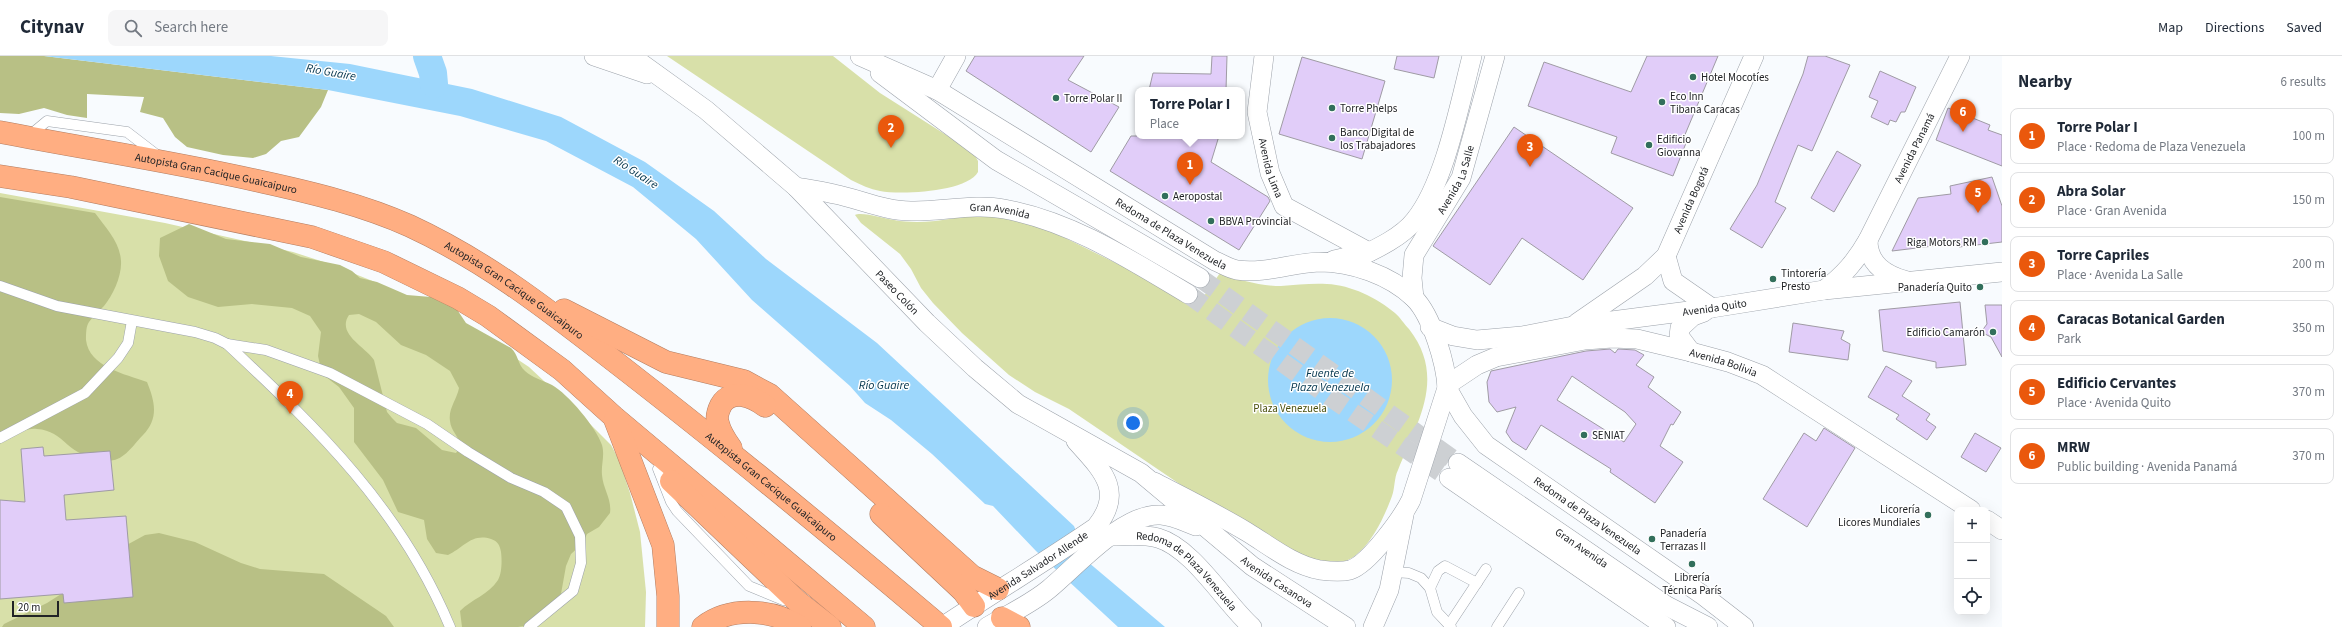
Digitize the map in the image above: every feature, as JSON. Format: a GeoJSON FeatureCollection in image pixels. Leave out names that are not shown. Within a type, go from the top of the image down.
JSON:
{"type":"FeatureCollection","features":[{"type":"Feature","properties":{"kind":"highway","name":"Autopista Gran Cacique Guaicaipuro"},"geometry":{"type":"LineString","coordinates":[[0,132],[165,162],[330,198],[408,225],[463,253],[512,283],[735,454],[941,627]]}},
{"type":"Feature","properties":{"kind":"highway"},"geometry":{"type":"LineString","coordinates":[[0,176],[71,187],[254,224],[344,247],[384,262],[458,298],[488,316],[562,370],[614,417],[864,627]]}},
{"type":"Feature","properties":{"kind":"highway"},"geometry":{"type":"LineString","coordinates":[[512,283],[652,356],[666,362],[744,381],[770,395],[972,576],[998,589]]}},
{"type":"Feature","properties":{"kind":"highway"},"geometry":{"type":"LineString","coordinates":[[735,454],[718,425],[717,417],[724,400],[732,396],[743,395],[757,400],[767,407],[963,591],[973,606]]}},
{"type":"Feature","properties":{"kind":"highway"},"geometry":{"type":"LineString","coordinates":[[614,417],[658,468],[798,602],[830,627]]}},
{"type":"Feature","properties":{"kind":"highway"},"geometry":{"type":"LineString","coordinates":[[614,417],[663,545],[668,596],[668,627]]}},
{"type":"Feature","properties":{"kind":"highway"},"geometry":{"type":"LineString","coordinates":[[646,498],[655,546],[659,627]]}},
{"type":"Feature","properties":{"kind":"highway"},"geometry":{"type":"LineString","coordinates":[[703,627],[722,617],[755,613],[774,615],[800,627]]}},
{"type":"Feature","properties":{"kind":"street","name":"Paseo Colón"},"geometry":{"type":"LineString","coordinates":[[594,56],[660,78]]}},
{"type":"Feature","properties":{"kind":"street","name":"Paseo Colón"},"geometry":{"type":"LineString","coordinates":[[631,56],[706,110],[796,187],[927,323],[975,368],[1018,404],[1066,430],[1154,482]]}},
{"type":"Feature","properties":{"kind":"street"},"geometry":{"type":"LineString","coordinates":[[856,56],[996,160],[1200,278]]}},
{"type":"Feature","properties":{"kind":"street","name":"Redoma de Plaza Venezuela"},"geometry":{"type":"LineString","coordinates":[[860,56],[937,90],[1215,261],[1237,270],[1260,270],[1303,263],[1321,262],[1344,264],[1388,280],[1414,298],[1430,327],[1443,358],[1447,387],[1463,416],[1486,445],[1704,596],[1744,627]]}},
{"type":"Feature","properties":{"kind":"street"},"geometry":{"type":"LineString","coordinates":[[937,90],[956,56]]}},
{"type":"Feature","properties":{"kind":"street","name":"Avenida Lima"},"geometry":{"type":"LineString","coordinates":[[1264,56],[1257,112],[1270,173],[1284,206],[1369,252]]}},
{"type":"Feature","properties":{"kind":"street","name":"Avenida La Salle"},"geometry":{"type":"LineString","coordinates":[[1344,264],[1369,252],[1396,236],[1415,220],[1426,203],[1441,168],[1472,56]]}},
{"type":"Feature","properties":{"kind":"street","name":"Avenida La Salle"},"geometry":{"type":"LineString","coordinates":[[1414,298],[1412,278],[1414,255],[1461,178],[1495,56]]}},
{"type":"Feature","properties":{"kind":"street","name":"Avenida Bogotá"},"geometry":{"type":"LineString","coordinates":[[1573,326],[1645,276],[1666,256],[1754,56]]}},
{"type":"Feature","properties":{"kind":"street","name":"Avenida Panamá"},"geometry":{"type":"LineString","coordinates":[[1824,290],[1842,276],[1856,262],[1960,56]]}},
{"type":"Feature","properties":{"kind":"street","name":"Gran Avenida"},"geometry":{"type":"LineString","coordinates":[[796,187],[835,194],[875,206],[910,211],[959,208],[1003,208],[1018,212],[1090,239],[1129,259],[1188,294]]}},
{"type":"Feature","properties":{"kind":"street"},"geometry":{"type":"LineString","coordinates":[[1868,240],[1868,252],[1875,263],[1895,278],[1912,282]]}},
{"type":"Feature","properties":{"kind":"street"},"geometry":{"type":"LineString","coordinates":[[1321,262],[1369,252]]}},
{"type":"Feature","properties":{"kind":"street"},"geometry":{"type":"LineString","coordinates":[[1666,256],[1673,282],[1712,308]]}},
{"type":"Feature","properties":{"kind":"street","name":"Avenida Quito"},"geometry":{"type":"LineString","coordinates":[[1430,327],[1453,336],[1477,340],[1522,336],[1573,326],[1712,308],[1824,290],[2002,272]]}},
{"type":"Feature","properties":{"kind":"street"},"geometry":{"type":"LineString","coordinates":[[1691,352],[1683,344],[1679,336],[1680,328],[1693,316],[1712,308]]}},
{"type":"Feature","properties":{"kind":"street","name":"Avenida Bolivia"},"geometry":{"type":"LineString","coordinates":[[1447,387],[1477,365],[1496,357],[1585,340],[1637,339],[1728,362],[1762,375],[1966,507]]}},
{"type":"Feature","properties":{"kind":"street","name":"Redoma de Plaza Venezuela"},"geometry":{"type":"LineString","coordinates":[[1154,482],[1228,521],[1289,558],[1320,570],[1350,570],[1364,562],[1405,512],[1411,500],[1447,387]]}},
{"type":"Feature","properties":{"kind":"street","name":"Avenida Salvador Allende"},"geometry":{"type":"LineString","coordinates":[[1003,624],[1048,590],[1104,531],[1110,487],[1106,478],[1088,454],[1066,430]]}},
{"type":"Feature","properties":{"kind":"street","name":"Gran Avenida"},"geometry":{"type":"LineString","coordinates":[[1666,627],[1454,471],[1667,606],[1708,627]]}},
{"type":"Feature","properties":{"kind":"street","name":"Avenida Casanova"},"geometry":{"type":"LineString","coordinates":[[1154,482],[1210,532],[1252,566],[1346,627]]}},
{"type":"Feature","properties":{"kind":"street","name":"Redoma de Plaza Venezuela"},"geometry":{"type":"LineString","coordinates":[[1373,627],[1389,590],[1405,512]]}},
{"type":"Feature","properties":{"kind":"street","name":"Avenida Casanova"},"geometry":{"type":"LineString","coordinates":[[1104,531],[1132,521],[1160,515],[1172,516],[1210,532]]}},
{"type":"Feature","properties":{"kind":"street"},"geometry":{"type":"LineString","coordinates":[[1990,522],[2002,530]]}},
{"type":"Feature","properties":{"kind":"street","name":"Redoma de Plaza Venezuela"},"geometry":{"type":"LineString","coordinates":[[1104,531],[1159,538],[1175,546],[1204,574],[1252,627]]}},
{"type":"Feature","properties":{"kind":"street","name":"Avenida Salvador Allende"},"geometry":{"type":"LineString","coordinates":[[941,627],[998,589],[1104,531]]}},
{"type":"Feature","properties":{"kind":"street"},"geometry":{"type":"LineString","coordinates":[[1388,627],[1389,590]]}},
{"type":"Feature","properties":{"kind":"lane"},"geometry":{"type":"LineString","coordinates":[[0,286],[57,306],[194,332],[216,338],[228,344],[266,350],[330,373],[427,424],[468,452],[511,478],[544,492],[566,507],[580,536],[581,563],[573,591],[529,627]]}},
{"type":"Feature","properties":{"kind":"lane"},"geometry":{"type":"LineString","coordinates":[[0,438],[86,393],[118,358],[128,343],[132,321]]}},
{"type":"Feature","properties":{"kind":"lane"},"geometry":{"type":"LineString","coordinates":[[228,344],[335,451],[376,498],[414,552],[431,584],[450,627]]}},
{"type":"Feature","properties":{"kind":"lane"},"geometry":{"type":"LineString","coordinates":[[1430,588],[1438,571],[1444,566],[1477,583]]}},
{"type":"Feature","properties":{"kind":"lane"},"geometry":{"type":"LineString","coordinates":[[1393,572],[1409,573],[1421,578],[1430,588],[1437,612],[1450,626],[1486,569]]}},
{"type":"Feature","properties":{"kind":"lane"},"geometry":{"type":"LineString","coordinates":[[1497,627],[1519,592]]}},
{"type":"Feature","properties":{"kind":"green space"},"geometry":{"type":"Polygon","coordinates":[[[0,56],[44,56],[328,90],[321,107],[299,137],[281,141],[266,154],[253,158],[223,155],[187,147],[175,137],[163,118],[140,112],[144,97],[87,94],[87,118],[67,115],[44,108],[19,114],[0,113],[0,56]]]}},
{"type":"Feature","properties":{"kind":"green space"},"geometry":{"type":"Polygon","coordinates":[[[667,56],[833,56],[880,93],[973,152],[978,161],[978,172],[971,179],[948,188],[903,193],[880,191],[869,188],[851,180],[667,56]]]}},
{"type":"Feature","properties":{"kind":"green space"},"geometry":{"type":"Polygon","coordinates":[[[0,193],[165,223],[293,252],[330,264],[375,282],[499,347],[529,367],[611,445],[619,460],[630,493],[640,532],[646,592],[645,627],[0,627],[0,193]]]}},
{"type":"Feature","properties":{"kind":"green space"},"geometry":{"type":"Polygon","coordinates":[[[0,197],[95,213],[115,241],[120,254],[120,273],[114,291],[104,306],[88,324],[86,330],[86,340],[94,357],[101,363],[109,368],[147,382],[152,396],[154,410],[152,422],[148,429],[128,452],[117,459],[104,461],[88,457],[74,450],[54,434],[42,430],[27,430],[18,433],[0,443],[0,197]]]}},
{"type":"Feature","properties":{"kind":"green space","name":"Plaza Venezuela"},"geometry":{"type":"Polygon","coordinates":[[[991,211],[1031,221],[1138,274],[1195,309],[1220,273],[1242,280],[1266,285],[1281,286],[1321,284],[1345,287],[1372,297],[1388,307],[1397,315],[1409,329],[1420,347],[1426,365],[1427,382],[1425,400],[1420,417],[1397,473],[1393,493],[1384,515],[1365,547],[1356,555],[1337,563],[1320,562],[1302,557],[1181,485],[1069,409],[1035,392],[1009,375],[962,333],[933,303],[921,288],[911,269],[900,254],[861,223],[855,215],[862,214],[906,222],[918,222],[942,220],[991,211]]]}},
{"type":"Feature","properties":{"kind":"green space"},"geometry":{"type":"Polygon","coordinates":[[[189,224],[226,239],[270,244],[301,257],[340,265],[352,271],[360,278],[377,282],[407,295],[431,297],[456,308],[466,323],[511,348],[525,371],[558,389],[573,403],[588,420],[602,445],[602,475],[610,503],[610,513],[599,527],[587,534],[582,544],[571,554],[566,566],[559,605],[542,623],[518,627],[462,627],[460,611],[490,589],[498,580],[502,559],[501,550],[498,544],[491,539],[478,538],[468,542],[448,555],[436,553],[427,539],[424,520],[398,512],[383,480],[354,442],[354,408],[339,387],[322,374],[318,356],[321,332],[310,316],[292,308],[252,304],[218,307],[188,297],[168,281],[159,256],[160,238],[189,224]],[[359,314],[349,315],[346,322],[346,328],[354,340],[374,360],[387,412],[397,423],[416,428],[442,450],[456,453],[459,448],[459,441],[451,426],[450,412],[459,388],[450,371],[426,355],[401,345],[376,322],[359,314]]]}},
{"type":"Feature","properties":{"kind":"green space"},"geometry":{"type":"Polygon","coordinates":[[[159,533],[195,542],[241,563],[260,569],[324,574],[386,616],[394,627],[2,627],[4,624],[47,603],[110,563],[123,547],[145,535],[159,533]]]}},
{"type":"Feature","properties":{"kind":"water","name":"Río Guaire"},"geometry":{"type":"Polygon","coordinates":[[[44,56],[271,56],[350,64],[472,89],[561,117],[645,162],[714,211],[766,259],[877,343],[1074,526],[1088,562],[1165,627],[1118,627],[1036,551],[993,506],[985,504],[932,454],[891,420],[865,403],[850,386],[752,300],[696,239],[633,187],[546,141],[460,116],[328,90],[44,56]]]}},
{"type":"Feature","properties":{"kind":"water","name":"Fuente de Plaza Venezuela"},"geometry":{"type":"Polygon","coordinates":[[[1330,318],[1354,323],[1374,336],[1387,356],[1392,380],[1387,404],[1374,424],[1354,437],[1330,442],[1306,437],[1286,424],[1273,404],[1268,380],[1273,356],[1286,336],[1306,323],[1330,318]]]}},
{"type":"Feature","properties":{"kind":"building","name":"Torre Polar II"},"geometry":{"type":"Polygon","coordinates":[[[975,56],[1084,56],[1068,80],[1119,107],[1091,152],[966,71],[975,56]]]}},
{"type":"Feature","properties":{"kind":"building"},"geometry":{"type":"Polygon","coordinates":[[[1212,56],[1227,56],[1226,87],[1150,87],[1153,73],[1211,74],[1212,56]]]}},
{"type":"Feature","properties":{"kind":"building"},"geometry":{"type":"Polygon","coordinates":[[[1397,56],[1439,56],[1434,78],[1394,69],[1397,56]]]}},
{"type":"Feature","properties":{"kind":"building"},"geometry":{"type":"Polygon","coordinates":[[[1647,56],[1718,56],[1684,137],[1688,138],[1673,176],[1611,153],[1617,137],[1528,106],[1544,62],[1631,92],[1647,56]]]}},
{"type":"Feature","properties":{"kind":"building"},"geometry":{"type":"Polygon","coordinates":[[[1808,56],[1825,56],[1850,65],[1812,151],[1798,145],[1775,202],[1786,208],[1762,248],[1730,229],[1757,185],[1803,74],[1808,56]]]}},
{"type":"Feature","properties":{"kind":"building","name":"Torre Phelps"},"geometry":{"type":"Polygon","coordinates":[[[1302,57],[1385,81],[1362,159],[1279,134],[1302,57]]]}},
{"type":"Feature","properties":{"kind":"building"},"geometry":{"type":"Polygon","coordinates":[[[1880,71],[1916,87],[1905,112],[1901,112],[1896,122],[1890,120],[1888,125],[1871,117],[1878,101],[1869,97],[1880,71]]]}},
{"type":"Feature","properties":{"kind":"building"},"geometry":{"type":"Polygon","coordinates":[[[1948,108],[1990,125],[1988,130],[2002,135],[2002,166],[1936,140],[1948,108]]]}},
{"type":"Feature","properties":{"kind":"building"},"geometry":{"type":"Polygon","coordinates":[[[1514,127],[1633,208],[1583,280],[1522,238],[1490,285],[1433,246],[1514,127]]]}},
{"type":"Feature","properties":{"kind":"building"},"geometry":{"type":"Polygon","coordinates":[[[1131,136],[1135,136],[1135,139],[1218,139],[1211,162],[1268,197],[1270,201],[1239,250],[1110,171],[1131,136]]]}},
{"type":"Feature","properties":{"kind":"building"},"geometry":{"type":"Polygon","coordinates":[[[1837,151],[1861,165],[1834,212],[1811,198],[1837,151]]]}},
{"type":"Feature","properties":{"kind":"building"},"geometry":{"type":"Polygon","coordinates":[[[1992,177],[2002,206],[2002,242],[1959,247],[1958,243],[1892,251],[1918,198],[1951,194],[1950,186],[1992,177]]]}},
{"type":"Feature","properties":{"kind":"building"},"geometry":{"type":"Polygon","coordinates":[[[1960,302],[1966,365],[1936,368],[1936,362],[1883,351],[1879,310],[1960,302]]]}},
{"type":"Feature","properties":{"kind":"building","name":"Edificio Camarón"},"geometry":{"type":"Polygon","coordinates":[[[1985,305],[2002,305],[2002,357],[1991,337],[1981,332],[1987,324],[1985,305]]]}},
{"type":"Feature","properties":{"kind":"building"},"geometry":{"type":"Polygon","coordinates":[[[1793,323],[1844,331],[1841,339],[1850,344],[1848,360],[1789,352],[1793,323]]]}},
{"type":"Feature","properties":{"kind":"building"},"geometry":{"type":"Polygon","coordinates":[[[1610,349],[1615,353],[1618,349],[1635,350],[1644,355],[1636,365],[1654,377],[1648,387],[1681,412],[1673,425],[1671,424],[1660,446],[1683,462],[1655,503],[1610,472],[1611,469],[1541,425],[1526,450],[1512,441],[1506,432],[1516,407],[1497,412],[1489,402],[1487,382],[1491,371],[1586,351],[1610,349]],[[1572,376],[1557,400],[1624,442],[1636,424],[1625,412],[1572,376]]]}},
{"type":"Feature","properties":{"kind":"building"},"geometry":{"type":"Polygon","coordinates":[[[1886,366],[1912,381],[1902,396],[1930,414],[1926,420],[1936,427],[1927,440],[1896,419],[1899,415],[1868,397],[1886,366]]]}},
{"type":"Feature","properties":{"kind":"building"},"geometry":{"type":"Polygon","coordinates":[[[1824,428],[1855,448],[1807,527],[1763,499],[1804,433],[1816,441],[1824,428]]]}},
{"type":"Feature","properties":{"kind":"building"},"geometry":{"type":"Polygon","coordinates":[[[1975,433],[2001,448],[1986,472],[1961,457],[1975,433]]]}},
{"type":"Feature","properties":{"kind":"building"},"geometry":{"type":"Polygon","coordinates":[[[43,447],[44,456],[110,451],[114,490],[64,495],[66,520],[126,516],[133,597],[64,603],[63,594],[0,599],[0,500],[25,502],[21,449],[43,447]]]}},
{"type":"Feature","properties":{"kind":"waterway"},"geometry":{"type":"LineString","coordinates":[[427,56],[433,73],[434,84]]}},
{"type":"Feature","properties":{"kind":"tunnel"},"geometry":{"type":"LineString","coordinates":[[1200,278],[1458,463]]}},
{"type":"Feature","properties":{"kind":"tunnel"},"geometry":{"type":"LineString","coordinates":[[1188,294],[1330,397],[1449,478]]}},
{"type":"Feature","properties":{"kind":"place","name":"Hotel Mocotíes"},"geometry":{"type":"Point","coordinates":[1693,77]}},
{"type":"Feature","properties":{"kind":"place","name":"Torre Polar II"},"geometry":{"type":"Point","coordinates":[1056,98]}},
{"type":"Feature","properties":{"kind":"place","name":"Eco Inn Tibana Caracas"},"geometry":{"type":"Point","coordinates":[1662,102]}},
{"type":"Feature","properties":{"kind":"place","name":"Torre Phelps"},"geometry":{"type":"Point","coordinates":[1332,108]}},
{"type":"Feature","properties":{"kind":"place","name":"MRW"},"geometry":{"type":"Point","coordinates":[1963,132]}},
{"type":"Feature","properties":{"kind":"place","name":"Banco Digital de los Trabajadores"},"geometry":{"type":"Point","coordinates":[1332,138]}},
{"type":"Feature","properties":{"kind":"place","name":"Edificio Giovanna"},"geometry":{"type":"Point","coordinates":[1649,145]}},
{"type":"Feature","properties":{"kind":"place","name":"Abra Solar"},"geometry":{"type":"Point","coordinates":[891,148]}},
{"type":"Feature","properties":{"kind":"place","name":"Torre Capriles"},"geometry":{"type":"Point","coordinates":[1530,167]}},
{"type":"Feature","properties":{"kind":"place","name":"Torre Polar I"},"geometry":{"type":"Point","coordinates":[1190,185]}},
{"type":"Feature","properties":{"kind":"place","name":"Aeropostal"},"geometry":{"type":"Point","coordinates":[1165,196]}},
{"type":"Feature","properties":{"kind":"place","name":"Edificio Cervantes"},"geometry":{"type":"Point","coordinates":[1978,213]}},
{"type":"Feature","properties":{"kind":"place","name":"BBVA Provincial"},"geometry":{"type":"Point","coordinates":[1211,221]}},
{"type":"Feature","properties":{"kind":"place","name":"Riga Motors RM"},"geometry":{"type":"Point","coordinates":[1985,242]}},
{"type":"Feature","properties":{"kind":"place","name":"Tintorería Presto"},"geometry":{"type":"Point","coordinates":[1773,279]}},
{"type":"Feature","properties":{"kind":"place","name":"Panadería Quito"},"geometry":{"type":"Point","coordinates":[1980,287]}},
{"type":"Feature","properties":{"kind":"place","name":"Edificio Camarón"},"geometry":{"type":"Point","coordinates":[1993,332]}},
{"type":"Feature","properties":{"kind":"place","name":"Caracas Botanical Garden"},"geometry":{"type":"Point","coordinates":[290,414]}},
{"type":"Feature","properties":{"kind":"place","name":"SENIAT"},"geometry":{"type":"Point","coordinates":[1584,435]}},
{"type":"Feature","properties":{"kind":"place","name":"Licorería Licores Mundiales"},"geometry":{"type":"Point","coordinates":[1928,515]}},
{"type":"Feature","properties":{"kind":"place","name":"Panadería Terrazas II"},"geometry":{"type":"Point","coordinates":[1652,539]}},
{"type":"Feature","properties":{"kind":"place","name":"Librería Técnica París"},"geometry":{"type":"Point","coordinates":[1692,564]}}]}
